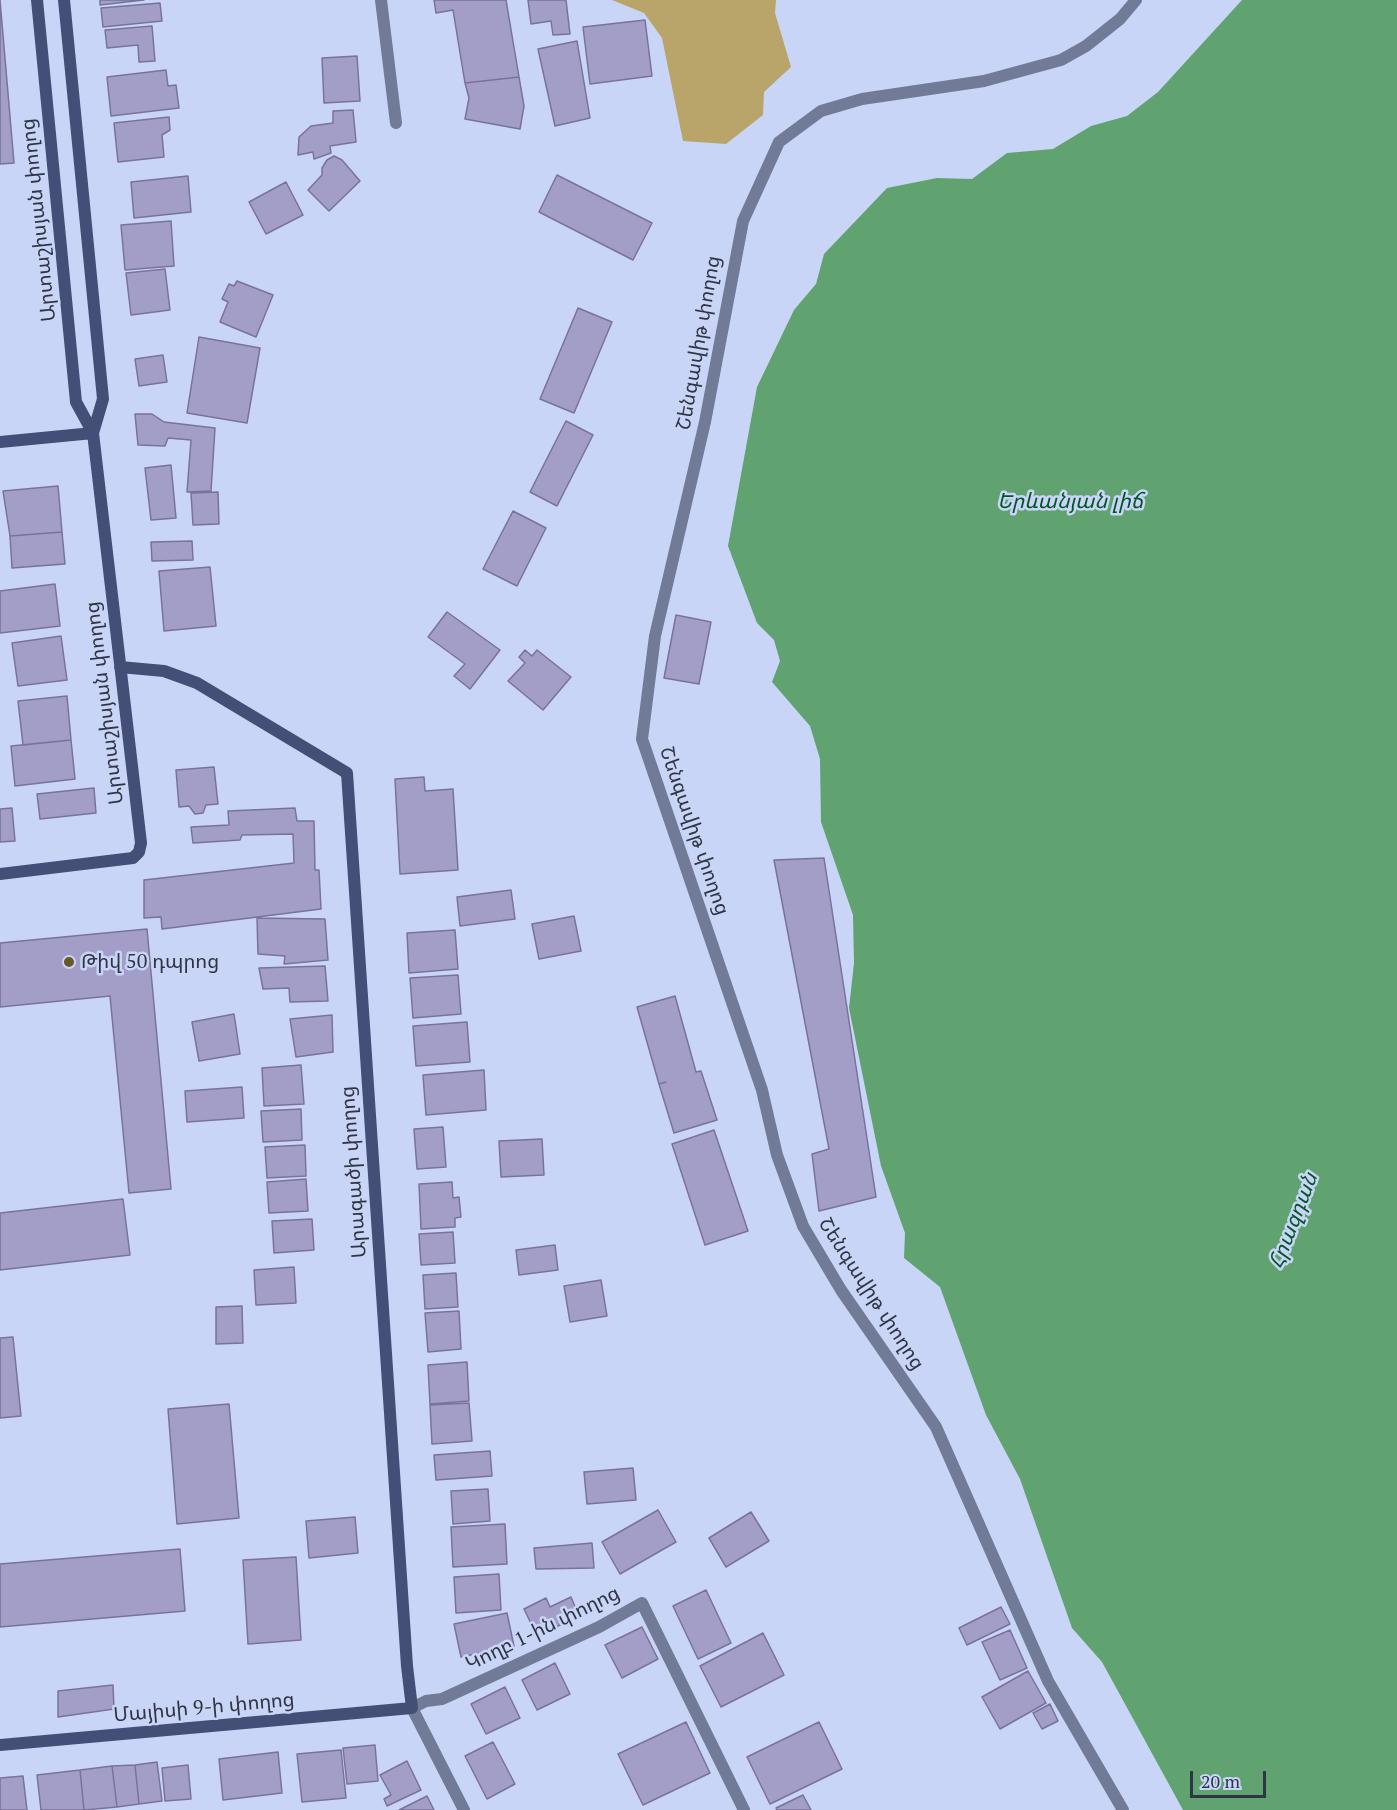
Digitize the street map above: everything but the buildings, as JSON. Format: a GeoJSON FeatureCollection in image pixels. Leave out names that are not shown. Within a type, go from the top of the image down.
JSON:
{"type":"FeatureCollection","features":[{"type":"Feature","properties":{"kind":"street","name":"Արտաշիսյան փողոց"},"geometry":{"type":"LineString","coordinates":[[0,874],[133,858],[139,852],[141,843],[93,433],[76,402],[37,0]]}},
{"type":"Feature","properties":{"kind":"street","name":"Արտաշիսյան փողոց"},"geometry":{"type":"LineString","coordinates":[[64,0],[103,399],[93,433]]}},
{"type":"Feature","properties":{"kind":"street"},"geometry":{"type":"LineString","coordinates":[[381,0],[396,123]]}},
{"type":"Feature","properties":{"kind":"street","name":"Շենգավիթ փողոց"},"geometry":{"type":"LineString","coordinates":[[1123,1810],[1048,1681],[936,1427],[841,1290],[803,1226],[777,1155],[762,1090],[642,739],[655,636],[705,422],[743,221],[779,142],[821,111],[862,99],[984,81],[1061,60],[1086,46],[1120,19],[1136,0]]}},
{"type":"Feature","properties":{"kind":"street"},"geometry":{"type":"LineString","coordinates":[[0,442],[93,433]]}},
{"type":"Feature","properties":{"kind":"street","name":"Արագածի փողոց"},"geometry":{"type":"LineString","coordinates":[[120,667],[164,671],[197,683],[347,773],[407,1666],[412,1708],[464,1810]]}},
{"type":"Feature","properties":{"kind":"street","name":"Կողբ 1-ին փողոց"},"geometry":{"type":"LineString","coordinates":[[412,1708],[426,1701],[442,1699],[599,1627],[642,1603],[744,1810]]}},
{"type":"Feature","properties":{"kind":"street","name":"Մայիսի 9-ի փողոց"},"geometry":{"type":"LineString","coordinates":[[0,1745],[412,1708]]}},
{"type":"Feature","properties":{"kind":"shaded area"},"geometry":{"type":"Polygon","coordinates":[[[612,0],[776,0],[775,13],[791,67],[764,92],[763,115],[726,144],[683,141],[662,38],[644,13],[612,0]]]}},
{"type":"Feature","properties":{"kind":"water","name":"Երևանյան լիճ"},"geometry":{"type":"Polygon","coordinates":[[[1242,0],[1397,0],[1397,1810],[1183,1810],[1102,1662],[1072,1628],[1020,1479],[986,1415],[940,1287],[904,1258],[905,1233],[881,1166],[849,1008],[854,963],[853,915],[821,822],[820,759],[810,726],[772,682],[780,661],[774,640],[757,623],[728,546],[757,387],[794,310],[816,284],[824,254],[887,188],[937,178],[972,179],[1007,153],[1053,149],[1091,126],[1127,116],[1158,92],[1242,0]]]}},
{"type":"Feature","properties":{"kind":"place","name":"Թիվ 50 դպրոց"},"geometry":{"type":"Point","coordinates":[69,962]}},
{"type":"Feature","properties":{"kind":"water label","name":"Հրազդան"},"geometry":{"type":"Point","coordinates":[1294,1221]}}]}
